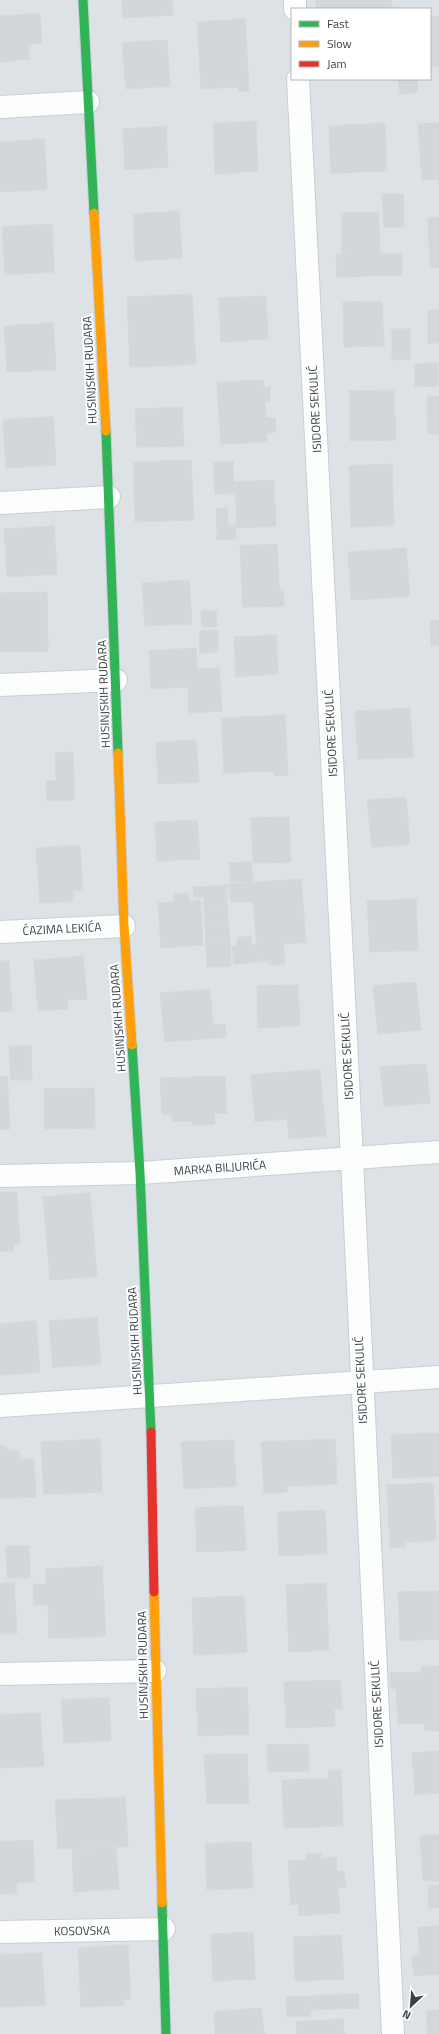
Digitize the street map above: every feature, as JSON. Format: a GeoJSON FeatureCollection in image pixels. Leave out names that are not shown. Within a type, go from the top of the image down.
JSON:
{"type":"FeatureCollection","features":[{"type":"Feature","properties":{"kind":"street","name":"HUSINJSKIH RUDARA"},"geometry":{"type":"LineString","coordinates":[[83,0],[109,497],[124,926],[140,1173],[150,1397],[155,1671],[166,2034]]}},
{"type":"Feature","properties":{"kind":"street","name":"ISIDORE SEKULIĆ"},"geometry":{"type":"LineString","coordinates":[[298,80],[352,1159],[361,1382],[393,2034]]}},
{"type":"Feature","properties":{"kind":"street"},"geometry":{"type":"LineString","coordinates":[[0,107],[88,102]]}},
{"type":"Feature","properties":{"kind":"street"},"geometry":{"type":"LineString","coordinates":[[0,503],[109,497]]}},
{"type":"Feature","properties":{"kind":"street"},"geometry":{"type":"LineString","coordinates":[[0,685],[116,680]]}},
{"type":"Feature","properties":{"kind":"street","name":"ĆAZIMA LEKIĆA"},"geometry":{"type":"LineString","coordinates":[[0,932],[124,926]]}},
{"type":"Feature","properties":{"kind":"street","name":"MARKA BILJURIĆA"},"geometry":{"type":"LineString","coordinates":[[0,1176],[140,1173],[439,1152]]}},
{"type":"Feature","properties":{"kind":"street"},"geometry":{"type":"LineString","coordinates":[[0,1406],[439,1377]]}},
{"type":"Feature","properties":{"kind":"street"},"geometry":{"type":"LineString","coordinates":[[0,1674],[155,1671]]}},
{"type":"Feature","properties":{"kind":"street","name":"KOSOVSKA"},"geometry":{"type":"LineString","coordinates":[[0,1932],[164,1929]]}},
{"type":"Feature","properties":{"kind":"shaded area"},"geometry":{"type":"Polygon","coordinates":[[[0,0],[439,0],[439,2034],[0,2034],[0,0]]]}},
{"type":"Feature","properties":{"kind":"building"},"geometry":{"type":"Polygon","coordinates":[[[122,0],[172,0],[173,15],[123,18],[122,0]]]}},
{"type":"Feature","properties":{"kind":"building"},"geometry":{"type":"Polygon","coordinates":[[[316,0],[391,0],[392,8],[316,8],[316,0]]]}},
{"type":"Feature","properties":{"kind":"building"},"geometry":{"type":"Polygon","coordinates":[[[40,13],[42,43],[28,44],[29,59],[0,62],[0,16],[40,13]]]}},
{"type":"Feature","properties":{"kind":"building"},"geometry":{"type":"Polygon","coordinates":[[[439,16],[439,66],[431,66],[431,17],[439,16]]]}},
{"type":"Feature","properties":{"kind":"building"},"geometry":{"type":"Polygon","coordinates":[[[245,19],[249,91],[238,91],[238,87],[201,89],[197,22],[245,19]]]}},
{"type":"Feature","properties":{"kind":"building"},"geometry":{"type":"Polygon","coordinates":[[[167,40],[170,86],[126,89],[122,43],[167,40]]]}},
{"type":"Feature","properties":{"kind":"building"},"geometry":{"type":"Polygon","coordinates":[[[398,80],[417,80],[418,92],[400,94],[398,80]]]}},
{"type":"Feature","properties":{"kind":"building"},"geometry":{"type":"Polygon","coordinates":[[[256,121],[258,171],[215,174],[213,124],[256,121]]]}},
{"type":"Feature","properties":{"kind":"building"},"geometry":{"type":"Polygon","coordinates":[[[385,123],[387,171],[331,173],[329,126],[385,123]]]}},
{"type":"Feature","properties":{"kind":"building"},"geometry":{"type":"Polygon","coordinates":[[[439,123],[439,179],[422,180],[418,124],[439,123]]]}},
{"type":"Feature","properties":{"kind":"building"},"geometry":{"type":"Polygon","coordinates":[[[166,126],[168,167],[125,170],[123,129],[166,126]]]}},
{"type":"Feature","properties":{"kind":"building"},"geometry":{"type":"Polygon","coordinates":[[[44,139],[47,189],[0,192],[0,142],[44,139]]]}},
{"type":"Feature","properties":{"kind":"building"},"geometry":{"type":"Polygon","coordinates":[[[382,194],[403,194],[404,227],[384,227],[382,194]]]}},
{"type":"Feature","properties":{"kind":"building"},"geometry":{"type":"Polygon","coordinates":[[[179,211],[182,258],[135,261],[133,214],[179,211]]]}},
{"type":"Feature","properties":{"kind":"building"},"geometry":{"type":"Polygon","coordinates":[[[378,212],[380,254],[342,255],[341,213],[378,212]]]}},
{"type":"Feature","properties":{"kind":"building"},"geometry":{"type":"Polygon","coordinates":[[[439,217],[439,268],[430,268],[428,218],[439,217]]]}},
{"type":"Feature","properties":{"kind":"building"},"geometry":{"type":"Polygon","coordinates":[[[52,224],[54,272],[5,275],[2,227],[52,224]]]}},
{"type":"Feature","properties":{"kind":"building"},"geometry":{"type":"Polygon","coordinates":[[[402,253],[402,275],[337,277],[336,255],[402,253]]]}},
{"type":"Feature","properties":{"kind":"building"},"geometry":{"type":"Polygon","coordinates":[[[192,294],[196,364],[130,367],[127,297],[192,294]]]}},
{"type":"Feature","properties":{"kind":"building"},"geometry":{"type":"Polygon","coordinates":[[[266,296],[268,339],[221,342],[219,298],[266,296]]]}},
{"type":"Feature","properties":{"kind":"building"},"geometry":{"type":"Polygon","coordinates":[[[382,301],[384,346],[344,347],[343,302],[382,301]]]}},
{"type":"Feature","properties":{"kind":"building"},"geometry":{"type":"Polygon","coordinates":[[[439,310],[439,343],[428,343],[428,311],[439,310]]]}},
{"type":"Feature","properties":{"kind":"building"},"geometry":{"type":"Polygon","coordinates":[[[53,323],[56,370],[7,372],[4,326],[53,323]]]}},
{"type":"Feature","properties":{"kind":"building"},"geometry":{"type":"Polygon","coordinates":[[[392,329],[410,329],[411,359],[392,360],[392,329]]]}},
{"type":"Feature","properties":{"kind":"building"},"geometry":{"type":"Polygon","coordinates":[[[438,363],[438,386],[415,387],[415,364],[438,363]]]}},
{"type":"Feature","properties":{"kind":"building"},"geometry":{"type":"Polygon","coordinates":[[[264,380],[264,388],[270,387],[270,401],[265,401],[266,418],[275,418],[276,432],[267,433],[267,442],[221,444],[217,382],[264,380]]]}},
{"type":"Feature","properties":{"kind":"building"},"geometry":{"type":"Polygon","coordinates":[[[394,390],[396,440],[350,441],[349,391],[394,390]]]}},
{"type":"Feature","properties":{"kind":"building"},"geometry":{"type":"Polygon","coordinates":[[[427,396],[439,396],[439,434],[428,434],[427,396]]]}},
{"type":"Feature","properties":{"kind":"building"},"geometry":{"type":"Polygon","coordinates":[[[182,407],[184,446],[137,447],[135,409],[182,407]]]}},
{"type":"Feature","properties":{"kind":"building"},"geometry":{"type":"Polygon","coordinates":[[[53,417],[56,465],[6,468],[3,420],[53,417]]]}},
{"type":"Feature","properties":{"kind":"building"},"geometry":{"type":"Polygon","coordinates":[[[191,460],[194,520],[135,522],[133,462],[191,460]]]}},
{"type":"Feature","properties":{"kind":"building"},"geometry":{"type":"Polygon","coordinates":[[[233,461],[234,493],[215,494],[213,462],[233,461]]]}},
{"type":"Feature","properties":{"kind":"building"},"geometry":{"type":"Polygon","coordinates":[[[392,464],[394,525],[351,527],[349,466],[392,464]]]}},
{"type":"Feature","properties":{"kind":"building"},"geometry":{"type":"Polygon","coordinates":[[[274,480],[276,526],[237,528],[235,482],[274,480]]]}},
{"type":"Feature","properties":{"kind":"building"},"geometry":{"type":"Polygon","coordinates":[[[227,508],[228,525],[217,525],[216,509],[227,508]]]}},
{"type":"Feature","properties":{"kind":"building"},"geometry":{"type":"Polygon","coordinates":[[[217,525],[236,525],[236,539],[217,540],[217,525]]]}},
{"type":"Feature","properties":{"kind":"building"},"geometry":{"type":"Polygon","coordinates":[[[54,526],[57,574],[7,577],[4,529],[54,526]]]}},
{"type":"Feature","properties":{"kind":"building"},"geometry":{"type":"Polygon","coordinates":[[[277,544],[279,589],[283,589],[284,606],[243,607],[240,546],[277,544]]]}},
{"type":"Feature","properties":{"kind":"building"},"geometry":{"type":"Polygon","coordinates":[[[406,548],[410,596],[351,600],[348,552],[406,548]]]}},
{"type":"Feature","properties":{"kind":"building"},"geometry":{"type":"Polygon","coordinates":[[[189,580],[192,624],[145,626],[142,583],[189,580]]]}},
{"type":"Feature","properties":{"kind":"building"},"geometry":{"type":"Polygon","coordinates":[[[47,592],[48,651],[0,652],[0,593],[47,592]]]}},
{"type":"Feature","properties":{"kind":"building"},"geometry":{"type":"Polygon","coordinates":[[[201,611],[216,611],[217,626],[202,627],[201,611]]]}},
{"type":"Feature","properties":{"kind":"building"},"geometry":{"type":"Polygon","coordinates":[[[439,620],[439,645],[431,646],[430,621],[439,620]]]}},
{"type":"Feature","properties":{"kind":"building"},"geometry":{"type":"Polygon","coordinates":[[[218,630],[218,652],[200,653],[199,631],[218,630]]]}},
{"type":"Feature","properties":{"kind":"building"},"geometry":{"type":"Polygon","coordinates":[[[276,635],[278,674],[236,677],[234,637],[276,635]]]}},
{"type":"Feature","properties":{"kind":"building"},"geometry":{"type":"Polygon","coordinates":[[[196,648],[197,669],[219,668],[222,711],[189,713],[188,687],[151,689],[149,651],[196,648]]]}},
{"type":"Feature","properties":{"kind":"building"},"geometry":{"type":"Polygon","coordinates":[[[410,708],[413,757],[358,759],[355,711],[410,708]]]}},
{"type":"Feature","properties":{"kind":"building"},"geometry":{"type":"Polygon","coordinates":[[[285,715],[288,775],[275,776],[275,771],[224,773],[221,718],[285,715]]]}},
{"type":"Feature","properties":{"kind":"building"},"geometry":{"type":"Polygon","coordinates":[[[196,740],[199,782],[158,784],[156,742],[196,740]]]}},
{"type":"Feature","properties":{"kind":"building"},"geometry":{"type":"Polygon","coordinates":[[[73,752],[75,800],[47,801],[46,781],[56,781],[55,753],[73,752]]]}},
{"type":"Feature","properties":{"kind":"building"},"geometry":{"type":"Polygon","coordinates":[[[406,797],[410,844],[372,847],[367,800],[406,797]]]}},
{"type":"Feature","properties":{"kind":"building"},"geometry":{"type":"Polygon","coordinates":[[[289,817],[291,862],[253,863],[251,818],[289,817]]]}},
{"type":"Feature","properties":{"kind":"building"},"geometry":{"type":"Polygon","coordinates":[[[197,820],[200,859],[157,861],[155,822],[197,820]]]}},
{"type":"Feature","properties":{"kind":"building"},"geometry":{"type":"Polygon","coordinates":[[[80,845],[83,890],[73,891],[73,901],[40,903],[36,848],[80,845]]]}},
{"type":"Feature","properties":{"kind":"building"},"geometry":{"type":"Polygon","coordinates":[[[251,861],[253,881],[231,882],[229,863],[251,861]]]}},
{"type":"Feature","properties":{"kind":"building"},"geometry":{"type":"Polygon","coordinates":[[[301,879],[306,942],[283,944],[285,964],[269,965],[269,961],[258,962],[253,901],[231,902],[229,884],[301,879]]]}},
{"type":"Feature","properties":{"kind":"building"},"geometry":{"type":"Polygon","coordinates":[[[227,885],[227,904],[204,905],[204,897],[194,897],[193,887],[227,885]]]}},
{"type":"Feature","properties":{"kind":"building"},"geometry":{"type":"Polygon","coordinates":[[[188,893],[189,901],[200,900],[203,945],[161,948],[158,903],[174,902],[174,894],[188,893]]]}},
{"type":"Feature","properties":{"kind":"building"},"geometry":{"type":"Polygon","coordinates":[[[416,899],[418,950],[370,952],[367,901],[416,899]]]}},
{"type":"Feature","properties":{"kind":"building"},"geometry":{"type":"Polygon","coordinates":[[[227,904],[228,922],[205,923],[204,905],[227,904]]]}},
{"type":"Feature","properties":{"kind":"building"},"geometry":{"type":"Polygon","coordinates":[[[228,922],[230,942],[206,943],[205,923],[228,922]]]}},
{"type":"Feature","properties":{"kind":"building"},"geometry":{"type":"Polygon","coordinates":[[[251,936],[251,945],[257,944],[258,962],[234,964],[232,946],[237,946],[237,938],[251,936]]]}},
{"type":"Feature","properties":{"kind":"building"},"geometry":{"type":"Polygon","coordinates":[[[230,942],[231,966],[207,967],[206,943],[230,942]]]}},
{"type":"Feature","properties":{"kind":"building"},"geometry":{"type":"Polygon","coordinates":[[[83,956],[87,999],[67,1000],[68,1009],[38,1011],[34,960],[83,956]]]}},
{"type":"Feature","properties":{"kind":"building"},"geometry":{"type":"Polygon","coordinates":[[[0,961],[9,961],[12,1011],[0,1012],[0,961]]]}},
{"type":"Feature","properties":{"kind":"building"},"geometry":{"type":"Polygon","coordinates":[[[416,982],[421,1030],[378,1034],[373,986],[416,982]]]}},
{"type":"Feature","properties":{"kind":"building"},"geometry":{"type":"Polygon","coordinates":[[[298,985],[300,1026],[258,1028],[257,986],[298,985]]]}},
{"type":"Feature","properties":{"kind":"building"},"geometry":{"type":"Polygon","coordinates":[[[210,989],[213,1025],[225,1024],[226,1037],[165,1042],[160,993],[210,989]]]}},
{"type":"Feature","properties":{"kind":"building"},"geometry":{"type":"Polygon","coordinates":[[[31,1045],[32,1080],[11,1080],[9,1046],[31,1045]]]}},
{"type":"Feature","properties":{"kind":"building"},"geometry":{"type":"Polygon","coordinates":[[[426,1064],[430,1103],[384,1107],[380,1067],[426,1064]]]}},
{"type":"Feature","properties":{"kind":"building"},"geometry":{"type":"Polygon","coordinates":[[[320,1069],[326,1136],[289,1139],[287,1119],[255,1122],[251,1075],[320,1069]]]}},
{"type":"Feature","properties":{"kind":"building"},"geometry":{"type":"Polygon","coordinates":[[[7,1076],[10,1129],[0,1129],[0,1077],[7,1076]]]}},
{"type":"Feature","properties":{"kind":"building"},"geometry":{"type":"Polygon","coordinates":[[[225,1076],[227,1113],[214,1114],[215,1124],[193,1125],[192,1121],[172,1122],[172,1115],[162,1115],[160,1078],[225,1076]]]}},
{"type":"Feature","properties":{"kind":"building"},"geometry":{"type":"Polygon","coordinates":[[[94,1088],[95,1128],[45,1129],[44,1089],[94,1088]]]}},
{"type":"Feature","properties":{"kind":"building"},"geometry":{"type":"Polygon","coordinates":[[[0,1192],[17,1192],[20,1244],[13,1245],[14,1251],[0,1251],[0,1192]]]}},
{"type":"Feature","properties":{"kind":"building"},"geometry":{"type":"Polygon","coordinates":[[[90,1193],[97,1276],[50,1280],[43,1197],[90,1193]]]}},
{"type":"Feature","properties":{"kind":"building"},"geometry":{"type":"Polygon","coordinates":[[[97,1317],[101,1364],[53,1367],[49,1321],[97,1317]]]}},
{"type":"Feature","properties":{"kind":"building"},"geometry":{"type":"Polygon","coordinates":[[[36,1321],[40,1372],[0,1375],[0,1324],[36,1321]]]}},
{"type":"Feature","properties":{"kind":"building"},"geometry":{"type":"Polygon","coordinates":[[[439,1433],[439,1476],[393,1478],[391,1435],[439,1433]]]}},
{"type":"Feature","properties":{"kind":"building"},"geometry":{"type":"Polygon","coordinates":[[[100,1439],[102,1492],[44,1494],[41,1442],[100,1439]]]}},
{"type":"Feature","properties":{"kind":"building"},"geometry":{"type":"Polygon","coordinates":[[[335,1439],[337,1484],[287,1486],[287,1492],[264,1493],[261,1442],[335,1439]]]}},
{"type":"Feature","properties":{"kind":"building"},"geometry":{"type":"Polygon","coordinates":[[[234,1440],[236,1486],[184,1489],[181,1442],[234,1440]]]}},
{"type":"Feature","properties":{"kind":"building"},"geometry":{"type":"Polygon","coordinates":[[[0,1444],[10,1451],[19,1451],[20,1460],[34,1459],[36,1497],[0,1499],[0,1444]]]}},
{"type":"Feature","properties":{"kind":"building"},"geometry":{"type":"Polygon","coordinates":[[[433,1483],[436,1540],[405,1542],[405,1547],[390,1548],[387,1485],[433,1483]]]}},
{"type":"Feature","properties":{"kind":"building"},"geometry":{"type":"Polygon","coordinates":[[[243,1506],[246,1550],[197,1552],[195,1508],[243,1506]]]}},
{"type":"Feature","properties":{"kind":"building"},"geometry":{"type":"Polygon","coordinates":[[[325,1510],[327,1554],[279,1556],[277,1512],[325,1510]]]}},
{"type":"Feature","properties":{"kind":"building"},"geometry":{"type":"Polygon","coordinates":[[[6,1546],[29,1546],[30,1578],[7,1578],[6,1546]]]}},
{"type":"Feature","properties":{"kind":"building"},"geometry":{"type":"Polygon","coordinates":[[[102,1566],[106,1636],[49,1638],[48,1604],[34,1605],[33,1584],[46,1584],[46,1569],[102,1566]]]}},
{"type":"Feature","properties":{"kind":"building"},"geometry":{"type":"Polygon","coordinates":[[[14,1582],[17,1634],[0,1634],[0,1583],[14,1582]]]}},
{"type":"Feature","properties":{"kind":"building"},"geometry":{"type":"Polygon","coordinates":[[[326,1583],[329,1650],[289,1652],[286,1585],[326,1583]]]}},
{"type":"Feature","properties":{"kind":"building"},"geometry":{"type":"Polygon","coordinates":[[[439,1591],[439,1639],[400,1641],[398,1592],[439,1591]]]}},
{"type":"Feature","properties":{"kind":"building"},"geometry":{"type":"Polygon","coordinates":[[[244,1596],[247,1652],[194,1655],[192,1598],[244,1596]]]}},
{"type":"Feature","properties":{"kind":"building"},"geometry":{"type":"Polygon","coordinates":[[[439,1666],[439,1731],[425,1731],[424,1723],[398,1724],[396,1689],[391,1689],[390,1673],[422,1672],[422,1667],[439,1666]]]}},
{"type":"Feature","properties":{"kind":"building"},"geometry":{"type":"Polygon","coordinates":[[[340,1680],[342,1709],[334,1709],[335,1726],[286,1728],[284,1682],[340,1680]]]}},
{"type":"Feature","properties":{"kind":"building"},"geometry":{"type":"Polygon","coordinates":[[[247,1687],[249,1734],[198,1736],[196,1689],[247,1687]]]}},
{"type":"Feature","properties":{"kind":"building"},"geometry":{"type":"Polygon","coordinates":[[[109,1698],[111,1740],[64,1743],[61,1700],[109,1698]]]}},
{"type":"Feature","properties":{"kind":"building"},"geometry":{"type":"Polygon","coordinates":[[[40,1713],[44,1766],[0,1768],[0,1715],[40,1713]]]}},
{"type":"Feature","properties":{"kind":"building"},"geometry":{"type":"Polygon","coordinates":[[[308,1744],[309,1771],[268,1772],[267,1745],[308,1744]]]}},
{"type":"Feature","properties":{"kind":"building"},"geometry":{"type":"Polygon","coordinates":[[[439,1751],[439,1793],[415,1795],[412,1753],[439,1751]]]}},
{"type":"Feature","properties":{"kind":"building"},"geometry":{"type":"Polygon","coordinates":[[[247,1754],[249,1803],[207,1804],[204,1755],[247,1754]]]}},
{"type":"Feature","properties":{"kind":"building"},"geometry":{"type":"Polygon","coordinates":[[[341,1770],[343,1826],[284,1828],[282,1780],[329,1779],[328,1771],[341,1770]]]}},
{"type":"Feature","properties":{"kind":"building"},"geometry":{"type":"Polygon","coordinates":[[[125,1797],[128,1846],[58,1849],[55,1800],[125,1797]]]}},
{"type":"Feature","properties":{"kind":"building"},"geometry":{"type":"Polygon","coordinates":[[[439,1835],[439,1881],[423,1881],[420,1836],[439,1835]]]}},
{"type":"Feature","properties":{"kind":"building"},"geometry":{"type":"Polygon","coordinates":[[[33,1840],[35,1882],[16,1883],[17,1893],[0,1894],[0,1842],[33,1840]]]}},
{"type":"Feature","properties":{"kind":"building"},"geometry":{"type":"Polygon","coordinates":[[[251,1842],[253,1888],[207,1890],[205,1844],[251,1842]]]}},
{"type":"Feature","properties":{"kind":"building"},"geometry":{"type":"Polygon","coordinates":[[[116,1847],[119,1889],[74,1892],[72,1849],[116,1847]]]}},
{"type":"Feature","properties":{"kind":"building"},"geometry":{"type":"Polygon","coordinates":[[[321,1853],[321,1859],[336,1857],[337,1872],[344,1871],[346,1887],[338,1888],[340,1913],[299,1916],[298,1904],[291,1905],[288,1861],[307,1860],[306,1854],[321,1853]]]}},
{"type":"Feature","properties":{"kind":"building"},"geometry":{"type":"Polygon","coordinates":[[[428,1885],[439,1885],[439,1907],[429,1908],[428,1885]]]}},
{"type":"Feature","properties":{"kind":"building"},"geometry":{"type":"Polygon","coordinates":[[[439,1926],[439,1974],[414,1976],[412,1956],[420,1955],[418,1927],[439,1926]]]}},
{"type":"Feature","properties":{"kind":"building"},"geometry":{"type":"Polygon","coordinates":[[[253,1932],[255,1979],[213,1981],[211,1934],[253,1932]]]}},
{"type":"Feature","properties":{"kind":"building"},"geometry":{"type":"Polygon","coordinates":[[[341,1935],[344,1979],[295,1981],[293,1937],[341,1935]]]}},
{"type":"Feature","properties":{"kind":"building"},"geometry":{"type":"Polygon","coordinates":[[[128,1945],[131,1999],[124,2000],[124,2005],[81,2007],[78,1948],[128,1945]]]}},
{"type":"Feature","properties":{"kind":"building"},"geometry":{"type":"Polygon","coordinates":[[[42,1953],[45,2005],[0,2007],[0,1955],[42,1953]]]}},
{"type":"Feature","properties":{"kind":"building"},"geometry":{"type":"Polygon","coordinates":[[[358,1994],[359,2008],[310,2010],[309,1996],[358,1994]]]}},
{"type":"Feature","properties":{"kind":"building"},"geometry":{"type":"Polygon","coordinates":[[[309,1996],[310,2016],[287,2017],[286,1997],[309,1996]]]}},
{"type":"Feature","properties":{"kind":"building"},"geometry":{"type":"Polygon","coordinates":[[[261,2008],[264,2034],[215,2034],[214,2012],[261,2008]]]}},
{"type":"Feature","properties":{"kind":"building"},"geometry":{"type":"Polygon","coordinates":[[[439,2010],[439,2034],[428,2034],[426,2011],[439,2010]]]}},
{"type":"Feature","properties":{"kind":"building"},"geometry":{"type":"Polygon","coordinates":[[[343,2019],[344,2034],[297,2034],[296,2022],[343,2019]]]}},
{"type":"Feature","properties":{"kind":"traffic: fast"},"geometry":{"type":"LineString","coordinates":[[83,0],[94,213]]}},
{"type":"Feature","properties":{"kind":"traffic: fast"},"geometry":{"type":"LineString","coordinates":[[106,431],[118,753]]}},
{"type":"Feature","properties":{"kind":"traffic: fast"},"geometry":{"type":"LineString","coordinates":[[132,1045],[140,1173],[151,1432]]}},
{"type":"Feature","properties":{"kind":"traffic: fast"},"geometry":{"type":"LineString","coordinates":[[162,1903],[166,2034]]}},
{"type":"Feature","properties":{"kind":"traffic: slow"},"geometry":{"type":"LineString","coordinates":[[94,213],[106,431]]}},
{"type":"Feature","properties":{"kind":"traffic: slow"},"geometry":{"type":"LineString","coordinates":[[118,753],[124,926],[132,1045]]}},
{"type":"Feature","properties":{"kind":"traffic: slow"},"geometry":{"type":"LineString","coordinates":[[154,1592],[162,1903]]}},
{"type":"Feature","properties":{"kind":"traffic: jam"},"geometry":{"type":"LineString","coordinates":[[151,1432],[154,1592]]}}]}
